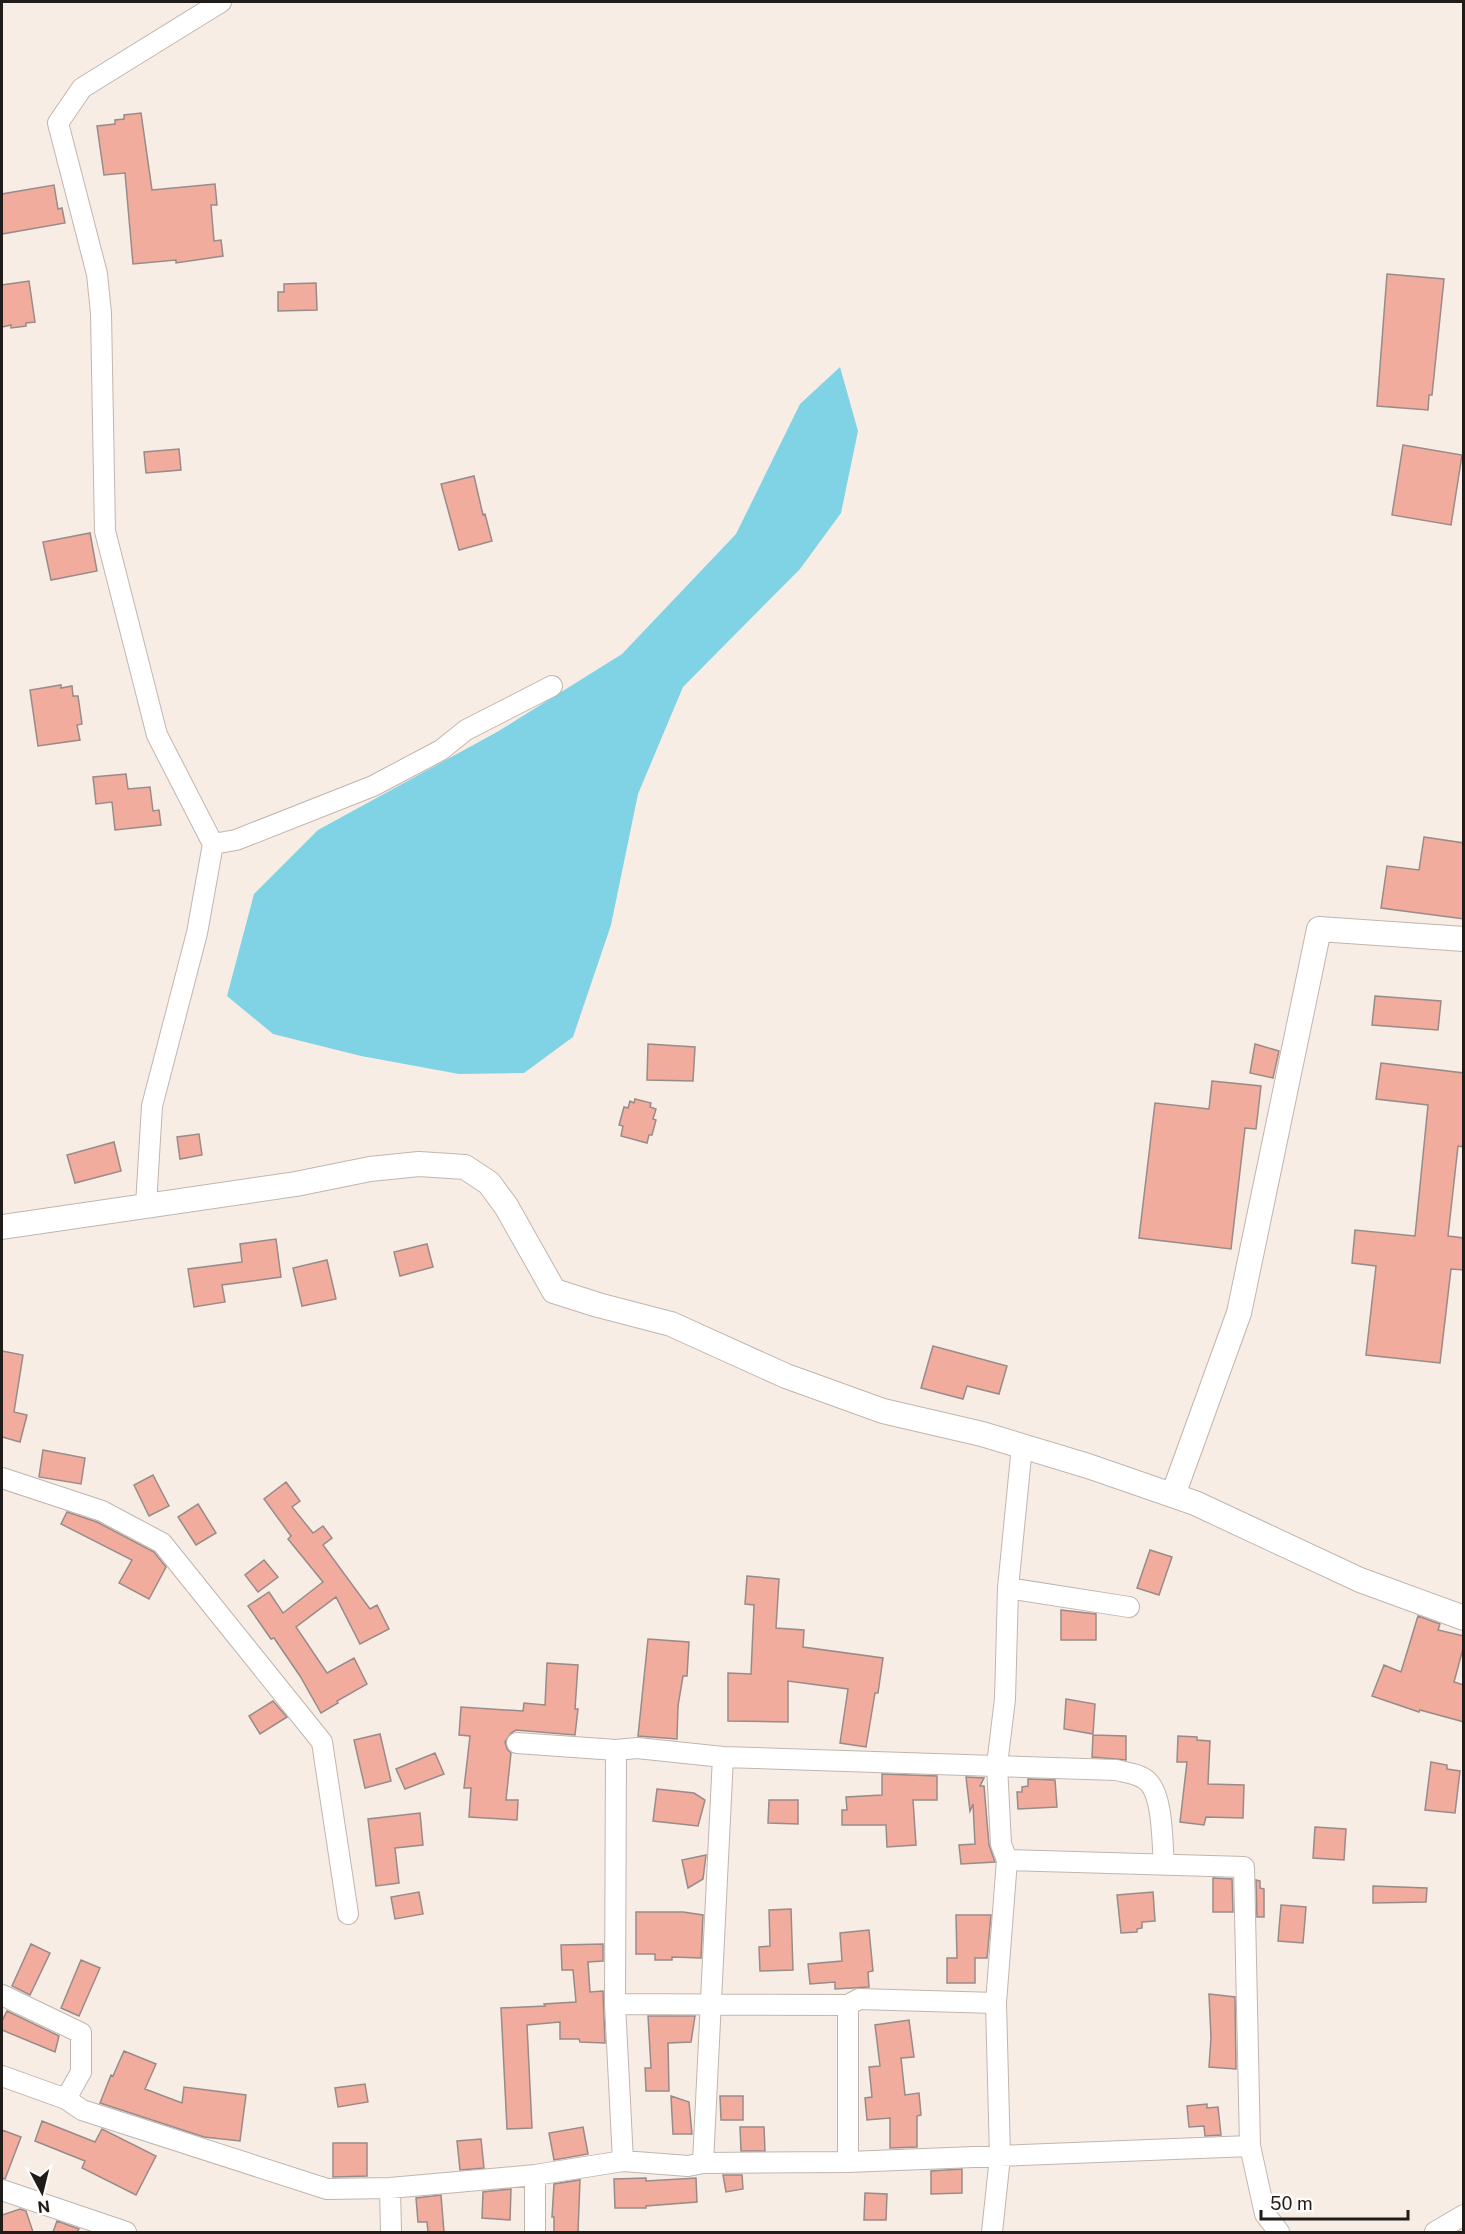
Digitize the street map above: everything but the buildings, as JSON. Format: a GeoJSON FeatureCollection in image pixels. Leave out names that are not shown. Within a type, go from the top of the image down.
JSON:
{"type":"FeatureCollection","features":[{"type":"Feature","properties":{"kind":"street"},"geometry":{"type":"LineString","coordinates":[[146,1205],[152,1106],[197,933],[213,844],[157,735],[105,531],[101,314],[97,274],[58,123],[82,88],[221,2]]}},
{"type":"Feature","properties":{"kind":"street"},"geometry":{"type":"LineString","coordinates":[[213,844],[236,840],[373,786],[441,750],[466,730],[552,686]]}},
{"type":"Feature","properties":{"kind":"street"},"geometry":{"type":"LineString","coordinates":[[1173,1495],[1239,1313],[1319,930],[1464,939]]}},
{"type":"Feature","properties":{"kind":"street"},"geometry":{"type":"LineString","coordinates":[[2,1227],[296,1184],[370,1169],[419,1164],[465,1167],[489,1183],[506,1206],[554,1291],[670,1324],[786,1376],[883,1411],[982,1434],[1173,1495],[1195,1503],[1360,1580],[1464,1618]]}},
{"type":"Feature","properties":{"kind":"street"},"geometry":{"type":"LineString","coordinates":[[992,2232],[1000,2157],[996,2003],[1007,1860],[1001,1844],[997,1765],[1005,1699],[1008,1588],[1022,1446]]}},
{"type":"Feature","properties":{"kind":"street"},"geometry":{"type":"LineString","coordinates":[[2,1478],[102,1511],[162,1543],[315,1733],[322,1742],[348,1914]]}},
{"type":"Feature","properties":{"kind":"street"},"geometry":{"type":"LineString","coordinates":[[1008,1588],[1129,1607]]}},
{"type":"Feature","properties":{"kind":"street"},"geometry":{"type":"LineString","coordinates":[[517,1743],[616,1750],[637,1748],[723,1757],[1116,1770],[1141,1777],[1150,1784],[1157,1800],[1164,1863]]}},
{"type":"Feature","properties":{"kind":"street"},"geometry":{"type":"LineString","coordinates":[[616,1750],[615,2004],[623,2161]]}},
{"type":"Feature","properties":{"kind":"street"},"geometry":{"type":"LineString","coordinates":[[703,2163],[723,1757]]}},
{"type":"Feature","properties":{"kind":"street"},"geometry":{"type":"LineString","coordinates":[[1007,1860],[1244,1867],[1250,2146],[1264,2214],[1279,2232]]}},
{"type":"Feature","properties":{"kind":"street"},"geometry":{"type":"LineString","coordinates":[[2,1995],[81,2033],[81,2072],[66,2099]]}},
{"type":"Feature","properties":{"kind":"street"},"geometry":{"type":"LineString","coordinates":[[615,2004],[848,2005],[859,1999],[996,2003]]}},
{"type":"Feature","properties":{"kind":"street"},"geometry":{"type":"LineString","coordinates":[[848,2005],[848,2162]]}},
{"type":"Feature","properties":{"kind":"street"},"geometry":{"type":"LineString","coordinates":[[2,2076],[66,2099],[82,2110],[327,2189],[390,2188],[535,2175],[623,2161],[688,2166],[703,2163],[848,2162],[1250,2146]]}},
{"type":"Feature","properties":{"kind":"street"},"geometry":{"type":"LineString","coordinates":[[535,2175],[535,2232]]}},
{"type":"Feature","properties":{"kind":"street"},"geometry":{"type":"LineString","coordinates":[[390,2188],[392,2232]]}},
{"type":"Feature","properties":{"kind":"street"},"geometry":{"type":"LineString","coordinates":[[2,2190],[126,2232]]}},
{"type":"Feature","properties":{"kind":"street"},"geometry":{"type":"LineString","coordinates":[[1435,2232],[1464,2214]]}},
{"type":"Feature","properties":{"kind":"water"},"geometry":{"type":"Polygon","coordinates":[[[840,367],[858,431],[841,513],[800,569],[683,687],[638,794],[611,925],[573,1037],[524,1073],[459,1074],[361,1056],[273,1034],[227,996],[254,894],[318,830],[497,732],[622,654],[736,534],[800,404],[840,367]]]}}]}
